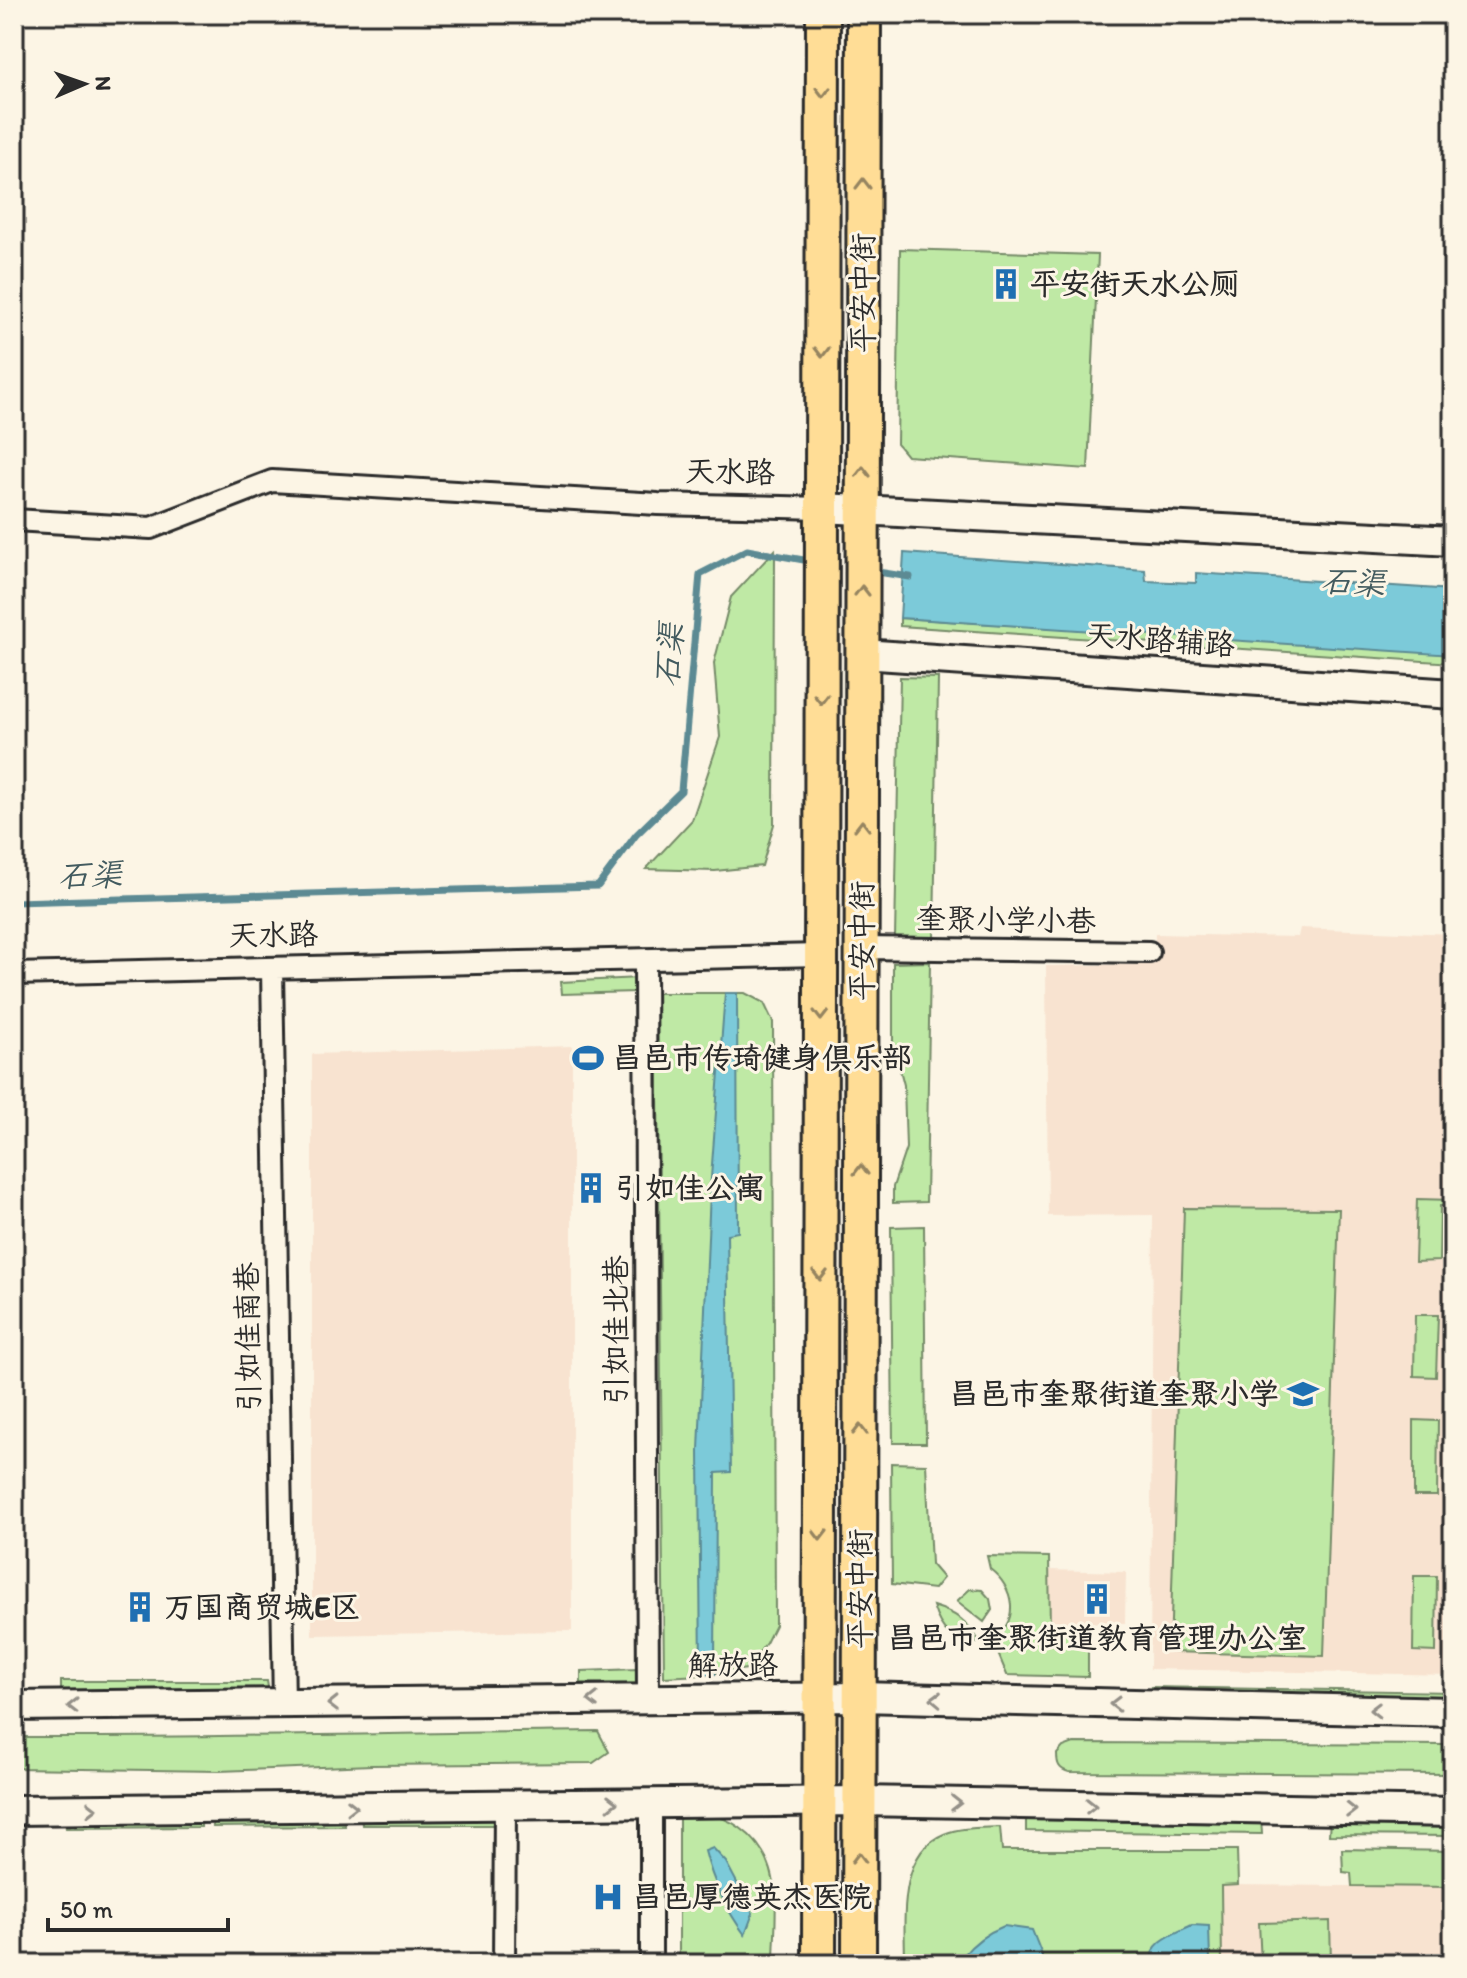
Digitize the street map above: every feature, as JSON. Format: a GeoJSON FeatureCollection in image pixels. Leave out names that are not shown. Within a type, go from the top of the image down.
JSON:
{"type":"FeatureCollection","features":[{"type":"Feature","properties":{"kind":"main road","name":"平安中街"},"geometry":{"type":"LineString","coordinates":[[819,1964],[823,14]]}},
{"type":"Feature","properties":{"kind":"main road","name":"平安中街"},"geometry":{"type":"LineString","coordinates":[[859,1964],[864,14]]}},
{"type":"Feature","properties":{"kind":"street","name":"天水路"},"geometry":{"type":"LineString","coordinates":[[14,520],[151,528],[272,481],[658,504],[822,508],[1453,541]]}},
{"type":"Feature","properties":{"kind":"street","name":"天水路辅路"},"geometry":{"type":"LineString","coordinates":[[862,643],[1453,694]]}},
{"type":"Feature","properties":{"kind":"street","name":"奎聚小学小巷"},"geometry":{"type":"LineString","coordinates":[[862,948],[1149,952]]}},
{"type":"Feature","properties":{"kind":"street","name":"天水路"},"geometry":{"type":"LineString","coordinates":[[14,974],[821,955]]}},
{"type":"Feature","properties":{"kind":"street","name":"引如佳北巷"},"geometry":{"type":"LineString","coordinates":[[645,961],[648,1699]]}},
{"type":"Feature","properties":{"kind":"street","name":"引如佳南巷"},"geometry":{"type":"LineString","coordinates":[[272,969],[284,1705]]}},
{"type":"Feature","properties":{"kind":"street","name":"解放路"},"geometry":{"type":"LineString","coordinates":[[14,1706],[860,1697],[1453,1712]]}},
{"type":"Feature","properties":{"kind":"street"},"geometry":{"type":"LineString","coordinates":[[14,1810],[859,1801],[1453,1812]]}},
{"type":"Feature","properties":{"kind":"street"},"geometry":{"type":"LineString","coordinates":[[651,1802],[651,1964]]}},
{"type":"Feature","properties":{"kind":"street"},"geometry":{"type":"LineString","coordinates":[[504,1964],[505,1805]]}},
{"type":"Feature","properties":{"kind":"shaded area","name":"昌邑市奎聚街道奎聚小学"},"geometry":{"type":"Polygon","coordinates":[[[1300,928],[1453,934],[1453,1675],[1150,1669],[1153,1215],[1048,1216],[1046,966],[1154,964],[1155,934],[1298,937],[1300,928]]]}},
{"type":"Feature","properties":{"kind":"shaded area"},"geometry":{"type":"Polygon","coordinates":[[[572,1046],[572,1631],[312,1635],[312,1054],[572,1046]]]}},
{"type":"Feature","properties":{"kind":"shaded area","name":"昌邑市奎聚街道教育管理办公室"},"geometry":{"type":"Polygon","coordinates":[[[1049,1570],[1126,1572],[1125,1623],[1049,1622],[1049,1570]]]}},
{"type":"Feature","properties":{"kind":"shaded area"},"geometry":{"type":"Polygon","coordinates":[[[1221,1885],[1453,1887],[1453,1964],[1222,1964],[1221,1885]]]}},
{"type":"Feature","properties":{"kind":"green space"},"geometry":{"type":"Polygon","coordinates":[[[900,249],[1098,255],[1088,469],[907,456],[897,444],[900,249]]]}},
{"type":"Feature","properties":{"kind":"green space"},"geometry":{"type":"Polygon","coordinates":[[[775,550],[774,824],[762,866],[715,871],[646,869],[692,820],[720,737],[714,663],[731,597],[775,550]]]}},
{"type":"Feature","properties":{"kind":"green space"},"geometry":{"type":"Polygon","coordinates":[[[900,618],[1453,653],[1453,663],[900,626],[900,618]]]}},
{"type":"Feature","properties":{"kind":"green space"},"geometry":{"type":"Polygon","coordinates":[[[900,677],[938,678],[934,939],[895,938],[900,677]]]}},
{"type":"Feature","properties":{"kind":"green space"},"geometry":{"type":"Polygon","coordinates":[[[930,962],[926,1202],[893,1203],[893,1187],[906,1148],[904,1085],[893,1043],[893,963],[930,962]]]}},
{"type":"Feature","properties":{"kind":"green space"},"geometry":{"type":"Polygon","coordinates":[[[638,978],[636,992],[562,994],[561,982],[638,978]]]}},
{"type":"Feature","properties":{"kind":"green space"},"geometry":{"type":"Polygon","coordinates":[[[657,993],[745,993],[764,1003],[773,1022],[775,1625],[747,1669],[664,1677],[657,993]]]}},
{"type":"Feature","properties":{"kind":"green space"},"geometry":{"type":"Polygon","coordinates":[[[1417,1199],[1453,1200],[1453,1206],[1440,1206],[1439,1261],[1415,1262],[1417,1199]]]}},
{"type":"Feature","properties":{"kind":"green space"},"geometry":{"type":"Polygon","coordinates":[[[1184,1208],[1339,1209],[1324,1656],[1170,1652],[1184,1208]]]}},
{"type":"Feature","properties":{"kind":"green space"},"geometry":{"type":"Polygon","coordinates":[[[924,1226],[926,1443],[893,1443],[891,1227],[924,1226]]]}},
{"type":"Feature","properties":{"kind":"green space"},"geometry":{"type":"Polygon","coordinates":[[[1415,1315],[1438,1315],[1436,1377],[1414,1376],[1415,1315]]]}},
{"type":"Feature","properties":{"kind":"green space"},"geometry":{"type":"Polygon","coordinates":[[[1414,1420],[1438,1421],[1437,1496],[1414,1496],[1414,1420]]]}},
{"type":"Feature","properties":{"kind":"green space"},"geometry":{"type":"Polygon","coordinates":[[[891,1463],[926,1464],[931,1564],[943,1578],[934,1589],[892,1584],[891,1463]]]}},
{"type":"Feature","properties":{"kind":"green space"},"geometry":{"type":"Polygon","coordinates":[[[987,1556],[1049,1557],[1050,1630],[1088,1631],[1088,1677],[1007,1675],[992,1639],[1007,1623],[1011,1604],[1005,1585],[990,1569],[987,1556]]]}},
{"type":"Feature","properties":{"kind":"green space"},"geometry":{"type":"Polygon","coordinates":[[[1414,1576],[1437,1576],[1436,1652],[1413,1651],[1414,1576]]]}},
{"type":"Feature","properties":{"kind":"green space"},"geometry":{"type":"Polygon","coordinates":[[[970,1589],[982,1590],[990,1599],[992,1610],[984,1622],[957,1601],[970,1589]]]}},
{"type":"Feature","properties":{"kind":"green space"},"geometry":{"type":"Polygon","coordinates":[[[933,1606],[961,1619],[980,1643],[949,1634],[933,1606]]]}},
{"type":"Feature","properties":{"kind":"green space"},"geometry":{"type":"Polygon","coordinates":[[[638,1669],[639,1684],[581,1683],[581,1671],[638,1669]]]}},
{"type":"Feature","properties":{"kind":"green space"},"geometry":{"type":"Polygon","coordinates":[[[61,1681],[267,1681],[269,1693],[61,1695],[61,1681]]]}},
{"type":"Feature","properties":{"kind":"green space"},"geometry":{"type":"Polygon","coordinates":[[[1151,1687],[1453,1692],[1453,1700],[1151,1695],[1151,1687]]]}},
{"type":"Feature","properties":{"kind":"green space"},"geometry":{"type":"Polygon","coordinates":[[[598,1731],[609,1752],[593,1763],[372,1765],[219,1771],[14,1768],[14,1737],[598,1731]]]}},
{"type":"Feature","properties":{"kind":"green space"},"geometry":{"type":"Polygon","coordinates":[[[1074,1743],[1453,1745],[1453,1774],[1069,1772],[1059,1766],[1057,1754],[1063,1747],[1074,1743]]]}},
{"type":"Feature","properties":{"kind":"green space"},"geometry":{"type":"Polygon","coordinates":[[[496,1813],[497,1825],[362,1825],[361,1814],[496,1813]]]}},
{"type":"Feature","properties":{"kind":"green space"},"geometry":{"type":"Polygon","coordinates":[[[1026,1813],[1261,1817],[1262,1834],[1026,1831],[1026,1813]]]}},
{"type":"Feature","properties":{"kind":"green space"},"geometry":{"type":"Polygon","coordinates":[[[344,1814],[345,1826],[213,1827],[212,1815],[344,1814]]]}},
{"type":"Feature","properties":{"kind":"green space"},"geometry":{"type":"Polygon","coordinates":[[[201,1815],[201,1827],[66,1828],[64,1816],[201,1815]]]}},
{"type":"Feature","properties":{"kind":"green space"},"geometry":{"type":"Polygon","coordinates":[[[708,1816],[725,1820],[745,1832],[761,1849],[769,1863],[775,1895],[774,1964],[679,1964],[679,1817],[708,1816]]]}},
{"type":"Feature","properties":{"kind":"green space"},"geometry":{"type":"Polygon","coordinates":[[[1330,1819],[1453,1820],[1453,1836],[1329,1835],[1330,1819]]]}},
{"type":"Feature","properties":{"kind":"green space"},"geometry":{"type":"Polygon","coordinates":[[[1000,1827],[1002,1850],[1237,1850],[1238,1885],[1221,1886],[1222,1964],[905,1964],[907,1891],[918,1857],[929,1843],[944,1834],[964,1829],[1000,1827]]]}},
{"type":"Feature","properties":{"kind":"green space"},"geometry":{"type":"Polygon","coordinates":[[[1342,1849],[1453,1851],[1453,1887],[1352,1886],[1351,1873],[1343,1872],[1342,1849]]]}},
{"type":"Feature","properties":{"kind":"green space"},"geometry":{"type":"Polygon","coordinates":[[[1330,1921],[1331,1962],[1261,1964],[1259,1923],[1330,1921]]]}},
{"type":"Feature","properties":{"kind":"water"},"geometry":{"type":"Polygon","coordinates":[[[904,553],[1145,570],[1146,581],[1196,583],[1196,573],[1453,590],[1453,655],[900,618],[904,553]]]}},
{"type":"Feature","properties":{"kind":"water"},"geometry":{"type":"Polygon","coordinates":[[[725,993],[737,993],[738,1232],[727,1234],[731,1472],[716,1473],[715,1674],[701,1675],[699,1450],[710,1191],[725,993]]]}},
{"type":"Feature","properties":{"kind":"water"},"geometry":{"type":"Polygon","coordinates":[[[713,1848],[726,1862],[753,1913],[745,1935],[716,1885],[705,1851],[713,1848]]]}},
{"type":"Feature","properties":{"kind":"water"},"geometry":{"type":"Polygon","coordinates":[[[1192,1925],[1209,1926],[1210,1960],[1207,1964],[1151,1964],[1151,1956],[1158,1944],[1192,1925]]]}},
{"type":"Feature","properties":{"kind":"water"},"geometry":{"type":"Polygon","coordinates":[[[1004,1926],[1032,1930],[1042,1955],[1040,1964],[962,1964],[962,1957],[976,1942],[1004,1926]]]}},
{"type":"Feature","properties":{"kind":"waterway","name":"石渠"},"geometry":{"type":"LineString","coordinates":[[14,902],[598,886],[636,835],[681,791],[700,574],[747,550],[815,562]]}},
{"type":"Feature","properties":{"kind":"waterway","name":"石渠"},"geometry":{"type":"LineString","coordinates":[[871,571],[910,577]]}},
{"type":"Feature","properties":{"kind":"place","name":"平安街天水公厕"},"geometry":{"type":"Point","coordinates":[1006,284]}},
{"type":"Feature","properties":{"kind":"place","name":"昌邑市传琦健身俱乐部"},"geometry":{"type":"Point","coordinates":[588,1058]}},
{"type":"Feature","properties":{"kind":"place","name":"引如佳公寓"},"geometry":{"type":"Point","coordinates":[591,1188]}},
{"type":"Feature","properties":{"kind":"place","name":"昌邑市奎聚街道奎聚小学"},"geometry":{"type":"Point","coordinates":[1303,1394]}},
{"type":"Feature","properties":{"kind":"place","name":"昌邑市奎聚街道教育管理办公室"},"geometry":{"type":"Point","coordinates":[1097,1599]}},
{"type":"Feature","properties":{"kind":"place","name":"万国商贸城E区"},"geometry":{"type":"Point","coordinates":[140,1607]}},
{"type":"Feature","properties":{"kind":"place","name":"昌邑厚德英杰医院"},"geometry":{"type":"Point","coordinates":[608,1897]}}]}
